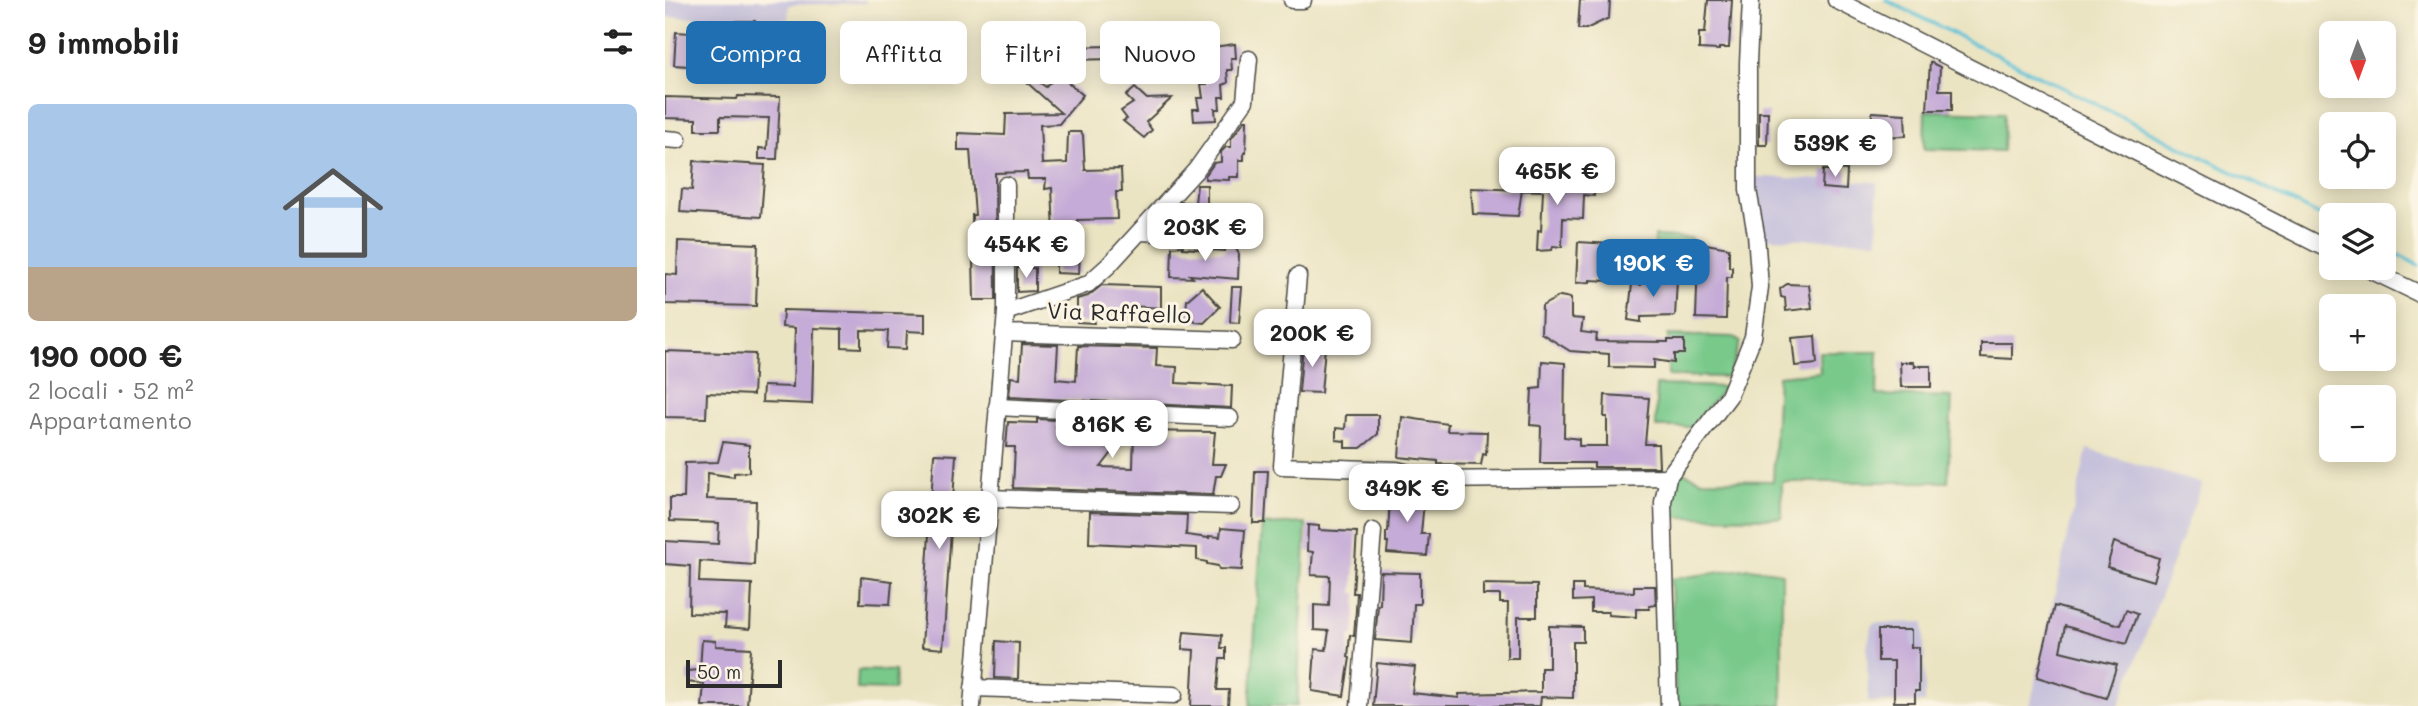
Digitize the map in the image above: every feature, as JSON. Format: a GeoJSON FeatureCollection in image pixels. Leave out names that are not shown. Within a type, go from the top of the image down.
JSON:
{"type":"FeatureCollection","features":[{"type":"Feature","properties":{"kind":"street"},"geometry":{"type":"LineString","coordinates":[[1292,0],[1303,0]]}},
{"type":"Feature","properties":{"kind":"street"},"geometry":{"type":"LineString","coordinates":[[1669,706],[1663,502],[1668,478],[1729,396],[1753,337],[1760,286],[1756,233],[1748,190],[1751,0]]}},
{"type":"Feature","properties":{"kind":"street"},"geometry":{"type":"LineString","coordinates":[[1836,0],[2319,245]]}},
{"type":"Feature","properties":{"kind":"street"},"geometry":{"type":"LineString","coordinates":[[1006,312],[1088,284],[1108,266],[1196,170],[1245,101],[1249,59]]}},
{"type":"Feature","properties":{"kind":"street"},"geometry":{"type":"LineString","coordinates":[[972,706],[1006,312],[1006,185]]}},
{"type":"Feature","properties":{"kind":"street"},"geometry":{"type":"LineString","coordinates":[[1140,232],[1239,237]]}},
{"type":"Feature","properties":{"kind":"street"},"geometry":{"type":"LineString","coordinates":[[1298,276],[1282,466],[1397,470],[1436,481],[1668,478]]}},
{"type":"Feature","properties":{"kind":"street"},"geometry":{"type":"LineString","coordinates":[[2391,280],[2418,293]]}},
{"type":"Feature","properties":{"kind":"street","name":"Via Raffaello"},"geometry":{"type":"LineString","coordinates":[[1004,332],[1232,340]]}},
{"type":"Feature","properties":{"kind":"street"},"geometry":{"type":"LineString","coordinates":[[997,407],[1230,418]]}},
{"type":"Feature","properties":{"kind":"street"},"geometry":{"type":"LineString","coordinates":[[989,498],[1231,506]]}},
{"type":"Feature","properties":{"kind":"street"},"geometry":{"type":"LineString","coordinates":[[1359,706],[1373,531]]}},
{"type":"Feature","properties":{"kind":"street"},"geometry":{"type":"LineString","coordinates":[[973,688],[1174,695]]}},
{"type":"Feature","properties":{"kind":"shaded area"},"geometry":{"type":"Polygon","coordinates":[[[665,0],[866,0],[866,3],[789,5],[788,20],[665,17],[665,0]]]}},
{"type":"Feature","properties":{"kind":"shaded area"},"geometry":{"type":"Polygon","coordinates":[[[1740,176],[1877,182],[1878,241],[1764,238],[1762,231],[1746,232],[1740,176]]]}},
{"type":"Feature","properties":{"kind":"shaded area"},"geometry":{"type":"Polygon","coordinates":[[[2087,449],[2202,484],[2119,706],[2030,706],[2087,449]]]}},
{"type":"Feature","properties":{"kind":"shaded area"},"geometry":{"type":"Polygon","coordinates":[[[1924,622],[1925,703],[1868,702],[1867,647],[1873,623],[1924,622]]]}},
{"type":"Feature","properties":{"kind":"green space"},"geometry":{"type":"Polygon","coordinates":[[[1925,111],[2004,113],[2003,151],[1924,149],[1925,111]]]}},
{"type":"Feature","properties":{"kind":"green space"},"geometry":{"type":"Polygon","coordinates":[[[1655,236],[1691,238],[1689,272],[1654,270],[1655,236]]]}},
{"type":"Feature","properties":{"kind":"green space"},"geometry":{"type":"Polygon","coordinates":[[[1668,335],[1734,337],[1740,342],[1728,377],[1668,376],[1668,335]]]}},
{"type":"Feature","properties":{"kind":"green space"},"geometry":{"type":"Polygon","coordinates":[[[1819,352],[1878,352],[1877,395],[1952,397],[1948,482],[1782,482],[1782,518],[1670,517],[1672,485],[1680,471],[1702,480],[1773,481],[1778,376],[1820,372],[1819,352]]]}},
{"type":"Feature","properties":{"kind":"green space"},"geometry":{"type":"Polygon","coordinates":[[[1656,385],[1725,387],[1692,427],[1656,427],[1656,385]]]}},
{"type":"Feature","properties":{"kind":"green space"},"geometry":{"type":"Polygon","coordinates":[[[1306,523],[1297,706],[1250,706],[1262,525],[1306,523]]]}},
{"type":"Feature","properties":{"kind":"green space"},"geometry":{"type":"Polygon","coordinates":[[[1750,568],[1782,573],[1782,706],[1676,706],[1671,579],[1750,568]]]}},
{"type":"Feature","properties":{"kind":"green space"},"geometry":{"type":"Polygon","coordinates":[[[858,670],[895,671],[894,690],[857,689],[858,670]]]}},
{"type":"Feature","properties":{"kind":"building"},"geometry":{"type":"Polygon","coordinates":[[[1580,0],[1610,0],[1609,18],[1586,29],[1578,29],[1580,0]]]}},
{"type":"Feature","properties":{"kind":"building"},"geometry":{"type":"Polygon","coordinates":[[[1708,0],[1732,0],[1729,48],[1699,49],[1699,33],[1705,33],[1708,0]]]}},
{"type":"Feature","properties":{"kind":"building"},"geometry":{"type":"Polygon","coordinates":[[[676,32],[686,33],[686,66],[674,65],[676,32]]]}},
{"type":"Feature","properties":{"kind":"building"},"geometry":{"type":"Polygon","coordinates":[[[1235,44],[1236,58],[1231,58],[1232,70],[1227,70],[1228,83],[1223,85],[1224,97],[1219,97],[1220,109],[1215,109],[1216,120],[1194,121],[1193,109],[1199,109],[1197,98],[1203,98],[1201,84],[1220,84],[1220,46],[1235,44]]]}},
{"type":"Feature","properties":{"kind":"building"},"geometry":{"type":"Polygon","coordinates":[[[1100,46],[1100,59],[1086,60],[1086,47],[1100,46]]]}},
{"type":"Feature","properties":{"kind":"building"},"geometry":{"type":"Polygon","coordinates":[[[1930,62],[1940,67],[1939,90],[1952,90],[1952,110],[1927,110],[1930,62]]]}},
{"type":"Feature","properties":{"kind":"building"},"geometry":{"type":"Polygon","coordinates":[[[1029,84],[1042,84],[1046,87],[1049,84],[1070,84],[1083,95],[1059,124],[1040,125],[1042,164],[1067,163],[1068,132],[1081,132],[1085,170],[1121,169],[1122,192],[1116,192],[1117,219],[1077,220],[1078,232],[1054,233],[1052,188],[1045,189],[1046,179],[1028,179],[1027,172],[995,173],[996,300],[974,300],[972,215],[975,215],[970,150],[958,150],[958,133],[1005,135],[1006,114],[1061,113],[1029,84]]]}},
{"type":"Feature","properties":{"kind":"building"},"geometry":{"type":"Polygon","coordinates":[[[1135,88],[1147,99],[1172,98],[1146,122],[1152,130],[1144,138],[1123,121],[1127,119],[1121,111],[1133,103],[1126,96],[1135,88]]]}},
{"type":"Feature","properties":{"kind":"building"},"geometry":{"type":"Polygon","coordinates":[[[738,96],[780,97],[777,159],[759,159],[759,148],[767,149],[769,118],[720,117],[720,130],[696,130],[696,119],[665,118],[665,97],[737,99],[738,96]]]}},
{"type":"Feature","properties":{"kind":"building"},"geometry":{"type":"Polygon","coordinates":[[[1759,112],[1768,112],[1767,145],[1759,145],[1759,112]]]}},
{"type":"Feature","properties":{"kind":"building"},"geometry":{"type":"Polygon","coordinates":[[[1872,112],[1905,114],[1906,136],[1871,137],[1865,134],[1866,120],[1872,120],[1872,112]]]}},
{"type":"Feature","properties":{"kind":"building"},"geometry":{"type":"Polygon","coordinates":[[[1245,120],[1246,153],[1244,160],[1239,160],[1239,177],[1229,177],[1229,180],[1205,179],[1214,163],[1221,162],[1221,152],[1226,147],[1231,147],[1231,139],[1245,120]]]}},
{"type":"Feature","properties":{"kind":"building"},"geometry":{"type":"Polygon","coordinates":[[[694,161],[765,165],[761,217],[680,212],[682,189],[692,190],[694,161]]]}},
{"type":"Feature","properties":{"kind":"building"},"geometry":{"type":"Polygon","coordinates":[[[1823,170],[1847,170],[1846,190],[1822,188],[1823,170]]]}},
{"type":"Feature","properties":{"kind":"building"},"geometry":{"type":"Polygon","coordinates":[[[1517,179],[1595,183],[1594,196],[1584,195],[1583,219],[1563,218],[1562,247],[1553,246],[1552,250],[1537,251],[1543,191],[1517,190],[1517,179]]]}},
{"type":"Feature","properties":{"kind":"building"},"geometry":{"type":"Polygon","coordinates":[[[1197,185],[1207,185],[1207,205],[1239,207],[1239,226],[1174,222],[1174,214],[1178,212],[1181,202],[1195,203],[1197,185]]]}},
{"type":"Feature","properties":{"kind":"building"},"geometry":{"type":"Polygon","coordinates":[[[1471,188],[1522,190],[1518,216],[1473,214],[1471,188]]]}},
{"type":"Feature","properties":{"kind":"building"},"geometry":{"type":"Polygon","coordinates":[[[678,241],[758,244],[756,306],[665,304],[665,274],[677,275],[678,241]]]}},
{"type":"Feature","properties":{"kind":"building"},"geometry":{"type":"Polygon","coordinates":[[[1578,242],[1611,244],[1610,281],[1590,280],[1576,283],[1578,242]]]}},
{"type":"Feature","properties":{"kind":"building"},"geometry":{"type":"Polygon","coordinates":[[[1700,243],[1729,248],[1732,277],[1727,277],[1726,319],[1696,318],[1700,243]]]}},
{"type":"Feature","properties":{"kind":"building"},"geometry":{"type":"Polygon","coordinates":[[[1172,247],[1225,251],[1226,247],[1235,247],[1239,254],[1238,279],[1190,275],[1193,278],[1171,277],[1172,247]]]}},
{"type":"Feature","properties":{"kind":"building"},"geometry":{"type":"Polygon","coordinates":[[[1056,250],[1080,251],[1079,274],[1056,273],[1056,250]]]}},
{"type":"Feature","properties":{"kind":"building"},"geometry":{"type":"Polygon","coordinates":[[[1017,268],[1035,268],[1035,291],[1017,292],[1017,268]]]}},
{"type":"Feature","properties":{"kind":"building"},"geometry":{"type":"Polygon","coordinates":[[[1641,280],[1677,280],[1675,316],[1641,317],[1641,322],[1628,320],[1632,284],[1641,285],[1641,280]]]}},
{"type":"Feature","properties":{"kind":"building"},"geometry":{"type":"Polygon","coordinates":[[[1787,284],[1809,285],[1812,308],[1786,311],[1785,298],[1781,297],[1780,289],[1787,284]]]}},
{"type":"Feature","properties":{"kind":"building"},"geometry":{"type":"Polygon","coordinates":[[[1102,285],[1161,287],[1161,308],[1132,306],[1131,315],[1102,313],[1102,316],[1095,317],[1094,323],[1077,322],[1077,299],[1088,296],[1102,285]]]}},
{"type":"Feature","properties":{"kind":"building"},"geometry":{"type":"Polygon","coordinates":[[[1202,287],[1220,307],[1204,323],[1196,322],[1186,312],[1187,300],[1202,287]]]}},
{"type":"Feature","properties":{"kind":"building"},"geometry":{"type":"Polygon","coordinates":[[[1232,287],[1242,287],[1239,323],[1230,322],[1232,287]]]}},
{"type":"Feature","properties":{"kind":"building"},"geometry":{"type":"Polygon","coordinates":[[[1560,296],[1571,298],[1571,318],[1583,319],[1581,332],[1597,334],[1596,341],[1684,340],[1684,354],[1674,354],[1674,363],[1654,360],[1654,368],[1609,367],[1609,354],[1570,351],[1541,333],[1542,306],[1560,296]]]}},
{"type":"Feature","properties":{"kind":"building"},"geometry":{"type":"Polygon","coordinates":[[[783,310],[925,314],[925,332],[907,331],[906,349],[887,348],[888,331],[861,330],[861,348],[842,347],[842,329],[814,328],[812,404],[762,402],[763,386],[793,387],[795,328],[782,327],[783,310]]]}},
{"type":"Feature","properties":{"kind":"building"},"geometry":{"type":"Polygon","coordinates":[[[1815,336],[1817,364],[1795,366],[1792,338],[1815,336]]]}},
{"type":"Feature","properties":{"kind":"building"},"geometry":{"type":"Polygon","coordinates":[[[1981,343],[2012,343],[2012,359],[1981,357],[1981,343]]]}},
{"type":"Feature","properties":{"kind":"building"},"geometry":{"type":"Polygon","coordinates":[[[1022,344],[1058,345],[1056,379],[1076,381],[1078,346],[1157,348],[1156,366],[1177,367],[1176,383],[1232,386],[1231,408],[1009,397],[1011,377],[1020,378],[1022,344]]]}},
{"type":"Feature","properties":{"kind":"building"},"geometry":{"type":"Polygon","coordinates":[[[1303,345],[1325,347],[1321,393],[1299,392],[1303,345]]]}},
{"type":"Feature","properties":{"kind":"building"},"geometry":{"type":"Polygon","coordinates":[[[665,351],[755,354],[753,395],[707,393],[706,418],[665,417],[665,351]]]}},
{"type":"Feature","properties":{"kind":"building"},"geometry":{"type":"Polygon","coordinates":[[[1542,361],[1565,363],[1564,437],[1579,439],[1579,446],[1607,446],[1605,395],[1649,398],[1645,444],[1658,444],[1659,467],[1594,467],[1594,463],[1540,463],[1541,426],[1530,425],[1532,389],[1541,388],[1542,361]]]}},
{"type":"Feature","properties":{"kind":"building"},"geometry":{"type":"Polygon","coordinates":[[[1900,362],[1913,362],[1914,366],[1931,366],[1931,387],[1901,387],[1900,362]]]}},
{"type":"Feature","properties":{"kind":"building"},"geometry":{"type":"Polygon","coordinates":[[[1346,415],[1378,415],[1378,434],[1361,448],[1345,448],[1345,441],[1336,440],[1336,428],[1345,429],[1346,415]]]}},
{"type":"Feature","properties":{"kind":"building"},"geometry":{"type":"Polygon","coordinates":[[[1402,417],[1448,424],[1447,431],[1487,432],[1486,455],[1483,454],[1481,465],[1438,464],[1438,461],[1399,457],[1402,417]]]}},
{"type":"Feature","properties":{"kind":"building"},"geometry":{"type":"Polygon","coordinates":[[[1037,419],[1056,420],[1056,427],[1091,430],[1092,422],[1111,423],[1111,430],[1128,432],[1101,467],[1133,468],[1134,431],[1215,432],[1212,464],[1226,464],[1221,476],[1216,476],[1213,495],[1013,488],[1015,447],[1006,447],[1008,422],[1037,423],[1037,419]]]}},
{"type":"Feature","properties":{"kind":"building"},"geometry":{"type":"Polygon","coordinates":[[[723,442],[749,445],[749,472],[734,473],[734,477],[708,473],[707,499],[756,501],[754,565],[700,561],[699,582],[752,584],[750,629],[725,627],[726,614],[689,613],[690,566],[665,564],[665,541],[718,544],[719,523],[670,521],[670,498],[684,498],[685,463],[718,462],[723,442]]]}},
{"type":"Feature","properties":{"kind":"building"},"geometry":{"type":"Polygon","coordinates":[[[934,454],[956,455],[943,649],[922,647],[934,454]]]}},
{"type":"Feature","properties":{"kind":"building"},"geometry":{"type":"Polygon","coordinates":[[[1255,471],[1268,471],[1265,523],[1253,523],[1255,471]]]}},
{"type":"Feature","properties":{"kind":"building"},"geometry":{"type":"Polygon","coordinates":[[[1398,486],[1418,486],[1417,499],[1424,501],[1421,534],[1429,534],[1427,556],[1387,553],[1386,532],[1390,499],[1396,503],[1398,486]]]}},
{"type":"Feature","properties":{"kind":"building"},"geometry":{"type":"Polygon","coordinates":[[[1090,512],[1187,515],[1186,535],[1209,538],[1220,537],[1221,528],[1245,530],[1242,570],[1219,569],[1218,566],[1197,560],[1197,548],[1089,543],[1090,512]]]}},
{"type":"Feature","properties":{"kind":"building"},"geometry":{"type":"Polygon","coordinates":[[[1308,525],[1319,526],[1319,530],[1357,532],[1353,593],[1357,593],[1354,636],[1350,635],[1350,658],[1344,696],[1312,691],[1315,649],[1326,650],[1329,631],[1314,630],[1314,605],[1329,606],[1330,576],[1311,575],[1313,552],[1307,551],[1308,525]]]}},
{"type":"Feature","properties":{"kind":"building"},"geometry":{"type":"Polygon","coordinates":[[[2114,542],[2159,558],[2153,581],[2107,567],[2114,542]]]}},
{"type":"Feature","properties":{"kind":"building"},"geometry":{"type":"Polygon","coordinates":[[[1381,572],[1420,573],[1420,604],[1414,604],[1412,643],[1375,640],[1381,572]]]}},
{"type":"Feature","properties":{"kind":"building"},"geometry":{"type":"Polygon","coordinates":[[[861,577],[892,581],[890,604],[860,603],[861,577]]]}},
{"type":"Feature","properties":{"kind":"building"},"geometry":{"type":"Polygon","coordinates":[[[1483,584],[1537,585],[1537,617],[1518,617],[1518,658],[1507,658],[1508,603],[1500,603],[1500,595],[1483,595],[1483,584]]]}},
{"type":"Feature","properties":{"kind":"building"},"geometry":{"type":"Polygon","coordinates":[[[1573,585],[1583,585],[1583,590],[1634,592],[1634,586],[1655,586],[1656,605],[1649,606],[1649,609],[1636,609],[1636,617],[1591,612],[1591,600],[1573,601],[1573,585]]]}},
{"type":"Feature","properties":{"kind":"building"},"geometry":{"type":"Polygon","coordinates":[[[2054,606],[2120,625],[2126,610],[2137,614],[2126,644],[2065,626],[2060,651],[2117,665],[2106,698],[2037,677],[2054,606]]]}},
{"type":"Feature","properties":{"kind":"building"},"geometry":{"type":"Polygon","coordinates":[[[1549,626],[1583,627],[1583,642],[1573,642],[1573,698],[1541,697],[1540,706],[1373,706],[1377,663],[1415,667],[1412,693],[1459,698],[1459,694],[1541,692],[1541,668],[1549,668],[1549,626]]]}},
{"type":"Feature","properties":{"kind":"building"},"geometry":{"type":"Polygon","coordinates":[[[1878,630],[1911,630],[1911,647],[1919,647],[1919,691],[1915,691],[1915,702],[1894,702],[1894,661],[1878,661],[1878,630]]]}},
{"type":"Feature","properties":{"kind":"building"},"geometry":{"type":"Polygon","coordinates":[[[1184,632],[1222,635],[1221,648],[1226,648],[1226,659],[1220,659],[1217,690],[1229,690],[1228,706],[1191,706],[1194,650],[1182,649],[1184,632]]]}},
{"type":"Feature","properties":{"kind":"building"},"geometry":{"type":"Polygon","coordinates":[[[702,640],[716,641],[716,646],[751,648],[747,706],[702,706],[704,684],[687,682],[687,671],[700,670],[702,640]]]}},
{"type":"Feature","properties":{"kind":"building"},"geometry":{"type":"Polygon","coordinates":[[[996,641],[1019,643],[1018,679],[995,678],[996,641]]]}},
{"type":"Feature","properties":{"kind":"waterway"},"geometry":{"type":"LineString","coordinates":[[1886,0],[2319,215]]}},
{"type":"Feature","properties":{"kind":"waterway"},"geometry":{"type":"LineString","coordinates":[[2396,254],[2418,265]]}}]}
